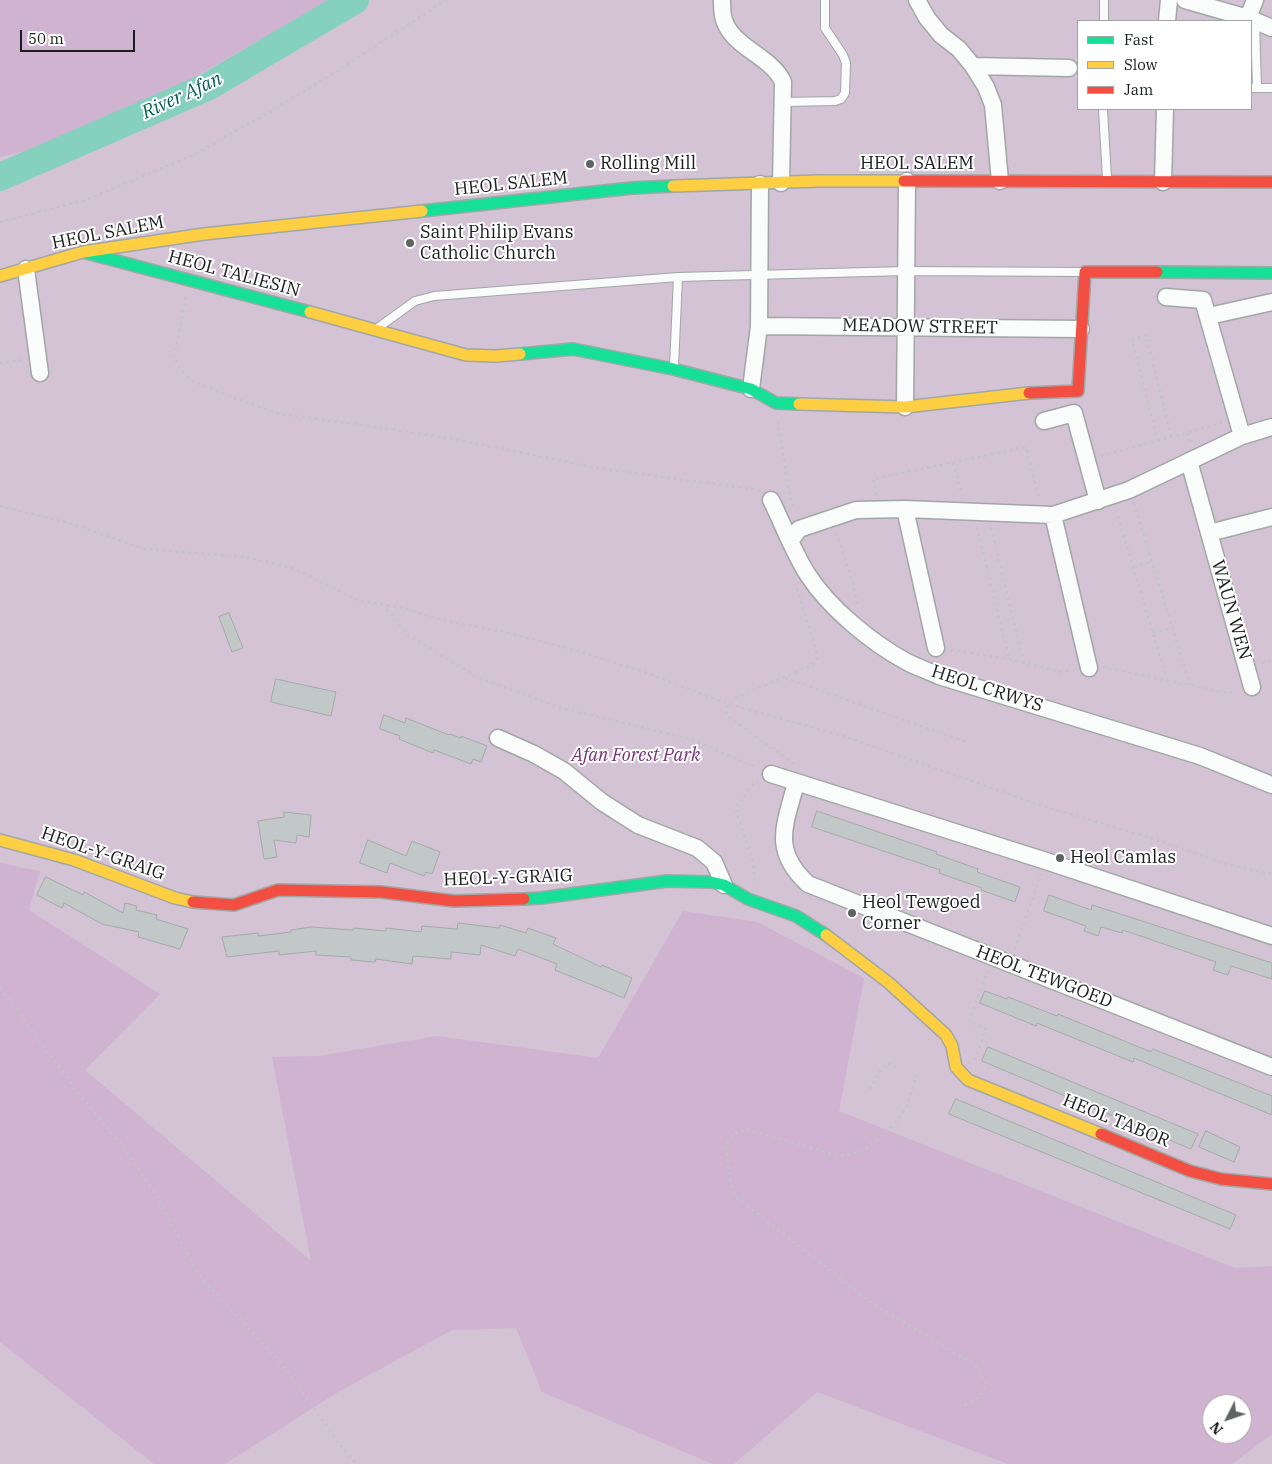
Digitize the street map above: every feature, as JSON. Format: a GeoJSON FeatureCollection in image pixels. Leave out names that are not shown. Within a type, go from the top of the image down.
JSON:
{"type":"FeatureCollection","features":[{"type":"Feature","properties":{"kind":"street"},"geometry":{"type":"LineString","coordinates":[[722,0],[722,16],[727,28],[735,37],[779,72],[783,82],[781,183]]}},
{"type":"Feature","properties":{"kind":"street"},"geometry":{"type":"LineString","coordinates":[[917,0],[927,18],[941,35],[958,49],[986,87],[993,105],[1000,181]]}},
{"type":"Feature","properties":{"kind":"street"},"geometry":{"type":"LineString","coordinates":[[1167,20],[1169,0]]}},
{"type":"Feature","properties":{"kind":"street"},"geometry":{"type":"LineString","coordinates":[[1185,0],[1251,20],[1255,0]]}},
{"type":"Feature","properties":{"kind":"street"},"geometry":{"type":"LineString","coordinates":[[1252,20],[1272,28]]}},
{"type":"Feature","properties":{"kind":"street"},"geometry":{"type":"LineString","coordinates":[[972,66],[1069,68]]}},
{"type":"Feature","properties":{"kind":"street"},"geometry":{"type":"LineString","coordinates":[[1163,182],[1165,110]]}},
{"type":"Feature","properties":{"kind":"street"},"geometry":{"type":"LineString","coordinates":[[905,407],[907,181]]}},
{"type":"Feature","properties":{"kind":"street","name":"HEOL SALEM"},"geometry":{"type":"LineString","coordinates":[[0,276],[83,252],[204,234],[632,188],[907,181],[1272,182]]}},
{"type":"Feature","properties":{"kind":"street"},"geometry":{"type":"LineString","coordinates":[[751,389],[759,326],[760,184]]}},
{"type":"Feature","properties":{"kind":"street","name":"HEOL TALIESIN"},"geometry":{"type":"LineString","coordinates":[[83,252],[376,329],[466,355],[496,356],[573,349],[674,369],[751,389],[776,403]]}},
{"type":"Feature","properties":{"kind":"street"},"geometry":{"type":"LineString","coordinates":[[26,269],[39,365]]}},
{"type":"Feature","properties":{"kind":"street"},"geometry":{"type":"LineString","coordinates":[[776,403],[905,407],[1036,392],[1078,390],[1085,272],[1272,273]]}},
{"type":"Feature","properties":{"kind":"street"},"geometry":{"type":"LineString","coordinates":[[1166,297],[1203,300],[1242,436]]}},
{"type":"Feature","properties":{"kind":"street"},"geometry":{"type":"LineString","coordinates":[[1209,316],[1272,302]]}},
{"type":"Feature","properties":{"kind":"street","name":"MEADOW STREET"},"geometry":{"type":"LineString","coordinates":[[759,326],[1081,329]]}},
{"type":"Feature","properties":{"kind":"street"},"geometry":{"type":"LineString","coordinates":[[1044,422],[1074,413],[1087,460],[1105,499]]}},
{"type":"Feature","properties":{"kind":"street"},"geometry":{"type":"LineString","coordinates":[[795,535],[831,517],[856,510],[905,509],[1048,515],[1105,499],[1129,490],[1242,436],[1272,427]]}},
{"type":"Feature","properties":{"kind":"street","name":"WAUN WEN"},"geometry":{"type":"LineString","coordinates":[[1189,461],[1252,687]]}},
{"type":"Feature","properties":{"kind":"street","name":"HEOL CRWYS"},"geometry":{"type":"LineString","coordinates":[[766,495],[795,535],[795,553],[808,576],[829,602],[862,631],[908,662],[939,676],[1200,756],[1272,785]]}},
{"type":"Feature","properties":{"kind":"street"},"geometry":{"type":"LineString","coordinates":[[905,509],[941,648]]}},
{"type":"Feature","properties":{"kind":"street"},"geometry":{"type":"LineString","coordinates":[[1048,515],[1090,668]]}},
{"type":"Feature","properties":{"kind":"street"},"geometry":{"type":"LineString","coordinates":[[1209,533],[1272,517]]}},
{"type":"Feature","properties":{"kind":"street"},"geometry":{"type":"LineString","coordinates":[[498,738],[534,754],[564,772],[602,802],[638,825],[697,848],[714,862],[724,885]]}},
{"type":"Feature","properties":{"kind":"street"},"geometry":{"type":"LineString","coordinates":[[772,774],[1046,861],[1272,936]]}},
{"type":"Feature","properties":{"kind":"street","name":"HEOL TEWGOED"},"geometry":{"type":"LineString","coordinates":[[796,782],[785,826],[784,841],[787,859],[795,872],[808,884],[1272,1067]]}},
{"type":"Feature","properties":{"kind":"street","name":"HEOL-Y-GRAIG"},"geometry":{"type":"LineString","coordinates":[[0,840],[74,860],[175,898],[201,904],[234,905],[278,890],[381,892],[454,901],[541,898],[667,881],[695,880],[724,885],[748,899],[796,916],[820,930],[889,983],[946,1035],[952,1046],[956,1067]]}},
{"type":"Feature","properties":{"kind":"street","name":"HEOL TABOR"},"geometry":{"type":"LineString","coordinates":[[956,1067],[968,1080],[1190,1171],[1221,1178],[1272,1184]]}},
{"type":"Feature","properties":{"kind":"lane"},"geometry":{"type":"LineString","coordinates":[[784,102],[835,101],[841,99],[845,93],[846,63],[843,55],[825,28],[825,0]]}},
{"type":"Feature","properties":{"kind":"lane"},"geometry":{"type":"LineString","coordinates":[[1104,0],[1104,20]]}},
{"type":"Feature","properties":{"kind":"lane"},"geometry":{"type":"LineString","coordinates":[[1252,43],[1254,88],[1272,88]]}},
{"type":"Feature","properties":{"kind":"lane"},"geometry":{"type":"LineString","coordinates":[[1103,110],[1108,181]]}},
{"type":"Feature","properties":{"kind":"lane"},"geometry":{"type":"LineString","coordinates":[[376,329],[415,301],[434,296],[678,277],[906,271],[1085,272]]}},
{"type":"Feature","properties":{"kind":"lane"},"geometry":{"type":"LineString","coordinates":[[674,369],[678,277]]}},
{"type":"Feature","properties":{"kind":"path"},"geometry":{"type":"LineString","coordinates":[[0,222],[86,200],[193,155],[334,73],[446,0]]}},
{"type":"Feature","properties":{"kind":"path"},"geometry":{"type":"LineString","coordinates":[[189,281],[174,357],[180,369],[192,381],[232,398],[279,414],[450,438],[598,468],[766,495]]}},
{"type":"Feature","properties":{"kind":"path"},"geometry":{"type":"LineString","coordinates":[[1158,441],[1132,340],[1146,335],[1171,437]]}},
{"type":"Feature","properties":{"kind":"path"},"geometry":{"type":"LineString","coordinates":[[0,363],[39,365]]}},
{"type":"Feature","properties":{"kind":"path"},"geometry":{"type":"LineString","coordinates":[[776,403],[795,535]]}},
{"type":"Feature","properties":{"kind":"path"},"geometry":{"type":"LineString","coordinates":[[1087,460],[1238,419]]}},
{"type":"Feature","properties":{"kind":"path"},"geometry":{"type":"LineString","coordinates":[[874,478],[1026,448],[1048,515]]}},
{"type":"Feature","properties":{"kind":"path"},"geometry":{"type":"LineString","coordinates":[[953,463],[976,512],[1024,663]]}},
{"type":"Feature","properties":{"kind":"path"},"geometry":{"type":"LineString","coordinates":[[1129,490],[1153,561],[1190,685]]}},
{"type":"Feature","properties":{"kind":"path"},"geometry":{"type":"LineString","coordinates":[[1105,499],[1134,567],[1167,680]]}},
{"type":"Feature","properties":{"kind":"path"},"geometry":{"type":"LineString","coordinates":[[0,506],[68,523],[145,549],[245,557],[293,568],[359,601],[399,607],[443,620],[509,633],[585,653],[644,672],[728,704],[844,736],[1038,804],[1150,838],[1226,864],[1272,874]]}},
{"type":"Feature","properties":{"kind":"path"},"geometry":{"type":"LineString","coordinates":[[976,512],[1008,659]]}},
{"type":"Feature","properties":{"kind":"path"},"geometry":{"type":"LineString","coordinates":[[831,517],[851,576],[858,607]]}},
{"type":"Feature","properties":{"kind":"path"},"geometry":{"type":"LineString","coordinates":[[1134,567],[1153,561]]}},
{"type":"Feature","properties":{"kind":"path"},"geometry":{"type":"LineString","coordinates":[[796,765],[726,715],[728,704],[735,698],[812,665],[817,659],[797,587]]}},
{"type":"Feature","properties":{"kind":"path"},"geometry":{"type":"LineString","coordinates":[[387,609],[408,635],[477,677],[561,708],[691,739],[772,774]]}},
{"type":"Feature","properties":{"kind":"path"},"geometry":{"type":"LineString","coordinates":[[1153,632],[1172,628]]}},
{"type":"Feature","properties":{"kind":"path"},"geometry":{"type":"LineString","coordinates":[[941,648],[1008,659],[1062,672],[1105,667],[1227,693],[1252,687]]}},
{"type":"Feature","properties":{"kind":"path"},"geometry":{"type":"LineString","coordinates":[[1264,669],[1262,662],[1272,660]]}},
{"type":"Feature","properties":{"kind":"path"},"geometry":{"type":"LineString","coordinates":[[784,678],[966,742]]}},
{"type":"Feature","properties":{"kind":"path"},"geometry":{"type":"LineString","coordinates":[[748,899],[756,882],[753,863],[735,807],[753,784],[772,774]]}},
{"type":"Feature","properties":{"kind":"path"},"geometry":{"type":"LineString","coordinates":[[1010,964],[1046,861]]}},
{"type":"Feature","properties":{"kind":"path"},"geometry":{"type":"LineString","coordinates":[[968,1080],[986,1029],[968,1022],[993,957]]}},
{"type":"Feature","properties":{"kind":"path"},"geometry":{"type":"LineString","coordinates":[[0,988],[80,1095],[125,1149],[156,1195],[200,1275],[282,1364],[346,1453],[357,1464]]}},
{"type":"Feature","properties":{"kind":"path"},"geometry":{"type":"LineString","coordinates":[[870,1090],[882,1068],[888,1063],[896,1067]]}},
{"type":"Feature","properties":{"kind":"path"},"geometry":{"type":"LineString","coordinates":[[917,1074],[907,1106],[894,1125],[863,1151],[839,1156],[746,1129],[733,1134],[726,1145],[731,1183],[737,1198],[873,1304],[977,1366],[987,1386],[980,1396],[964,1406]]}},
{"type":"Feature","properties":{"kind":"green space","name":"Afan Forest Park"},"geometry":{"type":"Polygon","coordinates":[[[0,0],[1272,0],[1272,1464],[0,1464],[0,0]]]}},
{"type":"Feature","properties":{"kind":"shaded area"},"geometry":{"type":"Polygon","coordinates":[[[0,0],[330,0],[163,95],[38,148],[0,157],[0,0]]]}},
{"type":"Feature","properties":{"kind":"shaded area"},"geometry":{"type":"Polygon","coordinates":[[[0,863],[40,871],[29,910],[160,994],[85,1070],[311,1261],[272,1057],[318,1056],[437,1036],[598,1058],[683,911],[757,922],[864,978],[839,1111],[1235,1268],[1272,1266],[1272,1434],[1232,1464],[1008,1464],[817,1392],[734,1464],[713,1464],[542,1392],[516,1328],[452,1330],[338,1392],[225,1464],[154,1464],[0,1342],[0,863]]]}},
{"type":"Feature","properties":{"kind":"building"},"geometry":{"type":"Polygon","coordinates":[[[229,613],[243,648],[232,652],[219,617],[229,613]]]}},
{"type":"Feature","properties":{"kind":"building"},"geometry":{"type":"Polygon","coordinates":[[[276,679],[336,692],[331,716],[271,702],[276,679]]]}},
{"type":"Feature","properties":{"kind":"building"},"geometry":{"type":"Polygon","coordinates":[[[384,715],[405,723],[406,718],[449,735],[461,738],[461,736],[487,746],[481,762],[473,759],[471,764],[434,750],[433,753],[399,739],[400,736],[380,729],[384,715]]]}},
{"type":"Feature","properties":{"kind":"building"},"geometry":{"type":"Polygon","coordinates":[[[817,811],[937,852],[936,854],[978,869],[977,872],[1020,887],[1015,902],[939,873],[940,870],[812,827],[817,811]]]}},
{"type":"Feature","properties":{"kind":"building"},"geometry":{"type":"Polygon","coordinates":[[[284,812],[311,815],[309,837],[297,835],[296,843],[274,840],[277,857],[264,859],[258,821],[284,817],[284,812]]]}},
{"type":"Feature","properties":{"kind":"building"},"geometry":{"type":"Polygon","coordinates":[[[368,840],[406,856],[412,841],[440,852],[432,874],[426,872],[424,876],[390,863],[387,873],[360,863],[368,840]]]}},
{"type":"Feature","properties":{"kind":"building"},"geometry":{"type":"Polygon","coordinates":[[[46,877],[83,895],[84,892],[123,913],[125,903],[137,906],[136,910],[157,915],[156,919],[188,929],[180,949],[138,937],[139,932],[102,924],[64,903],[62,908],[37,895],[46,877]]]}},
{"type":"Feature","properties":{"kind":"building"},"geometry":{"type":"Polygon","coordinates":[[[1049,895],[1091,910],[1092,905],[1272,963],[1272,979],[1231,966],[1228,975],[1213,970],[1216,962],[1123,930],[1122,933],[1101,927],[1098,936],[1084,931],[1086,926],[1044,911],[1049,895]]]}},
{"type":"Feature","properties":{"kind":"building"},"geometry":{"type":"Polygon","coordinates":[[[458,923],[499,928],[500,925],[526,933],[528,928],[556,938],[553,944],[601,967],[602,965],[632,978],[624,998],[555,970],[557,964],[518,949],[515,956],[481,945],[480,955],[451,952],[451,959],[413,956],[412,964],[376,959],[375,962],[351,960],[351,957],[316,955],[316,951],[279,955],[279,951],[227,957],[222,937],[258,933],[259,936],[291,932],[291,930],[311,927],[386,931],[386,928],[421,932],[422,926],[457,929],[458,923]]]}},
{"type":"Feature","properties":{"kind":"building"},"geometry":{"type":"Polygon","coordinates":[[[985,991],[1007,999],[1008,997],[1057,1016],[1058,1014],[1151,1052],[1153,1049],[1272,1096],[1272,1115],[1134,1058],[1133,1062],[1037,1023],[1036,1026],[980,1003],[985,991]]]}},
{"type":"Feature","properties":{"kind":"building"},"geometry":{"type":"Polygon","coordinates":[[[988,1047],[1198,1134],[1191,1149],[982,1061],[988,1047]]]}},
{"type":"Feature","properties":{"kind":"building"},"geometry":{"type":"Polygon","coordinates":[[[956,1099],[1236,1215],[1230,1229],[949,1114],[956,1099]]]}},
{"type":"Feature","properties":{"kind":"building"},"geometry":{"type":"Polygon","coordinates":[[[1206,1131],[1240,1147],[1234,1162],[1199,1147],[1206,1131]]]}},
{"type":"Feature","properties":{"kind":"waterway","name":"River Afan"},"geometry":{"type":"LineString","coordinates":[[0,177],[209,86],[355,0]]}},
{"type":"Feature","properties":{"kind":"traffic: fast"},"geometry":{"type":"LineString","coordinates":[[422,211],[632,188],[673,186]]}},
{"type":"Feature","properties":{"kind":"traffic: fast"},"geometry":{"type":"LineString","coordinates":[[83,252],[310,312]]}},
{"type":"Feature","properties":{"kind":"traffic: fast"},"geometry":{"type":"LineString","coordinates":[[1157,272],[1272,273]]}},
{"type":"Feature","properties":{"kind":"traffic: fast"},"geometry":{"type":"LineString","coordinates":[[520,354],[573,349],[673,369],[751,389],[776,403],[799,404]]}},
{"type":"Feature","properties":{"kind":"traffic: fast"},"geometry":{"type":"LineString","coordinates":[[524,899],[667,881],[711,882],[724,885],[748,899],[796,916],[826,935]]}},
{"type":"Feature","properties":{"kind":"traffic: slow"},"geometry":{"type":"LineString","coordinates":[[673,186],[819,181],[904,181]]}},
{"type":"Feature","properties":{"kind":"traffic: slow"},"geometry":{"type":"LineString","coordinates":[[0,276],[83,252],[204,234],[422,211]]}},
{"type":"Feature","properties":{"kind":"traffic: slow"},"geometry":{"type":"LineString","coordinates":[[310,312],[466,355],[496,356],[520,354]]}},
{"type":"Feature","properties":{"kind":"traffic: slow"},"geometry":{"type":"LineString","coordinates":[[799,404],[905,407],[1029,393]]}},
{"type":"Feature","properties":{"kind":"traffic: slow"},"geometry":{"type":"LineString","coordinates":[[0,840],[74,860],[175,898],[193,902]]}},
{"type":"Feature","properties":{"kind":"traffic: slow"},"geometry":{"type":"LineString","coordinates":[[826,935],[889,983],[946,1035],[952,1046],[956,1067],[968,1080],[1101,1134]]}},
{"type":"Feature","properties":{"kind":"traffic: jam"},"geometry":{"type":"LineString","coordinates":[[904,181],[1272,182]]}},
{"type":"Feature","properties":{"kind":"traffic: jam"},"geometry":{"type":"LineString","coordinates":[[1029,393],[1078,391],[1085,272],[1157,272]]}},
{"type":"Feature","properties":{"kind":"traffic: jam"},"geometry":{"type":"LineString","coordinates":[[193,902],[234,905],[278,890],[381,892],[454,901],[524,899]]}},
{"type":"Feature","properties":{"kind":"traffic: jam"},"geometry":{"type":"LineString","coordinates":[[1101,1134],[1190,1171],[1221,1179],[1272,1184]]}},
{"type":"Feature","properties":{"kind":"place","name":"Rolling Mill"},"geometry":{"type":"Point","coordinates":[590,164]}},
{"type":"Feature","properties":{"kind":"place","name":"Saint Philip Evans Catholic Church"},"geometry":{"type":"Point","coordinates":[410,243]}},
{"type":"Feature","properties":{"kind":"place","name":"Heol Camlas"},"geometry":{"type":"Point","coordinates":[1060,858]}},
{"type":"Feature","properties":{"kind":"place","name":"Heol Tewgoed Corner"},"geometry":{"type":"Point","coordinates":[852,913]}}]}
